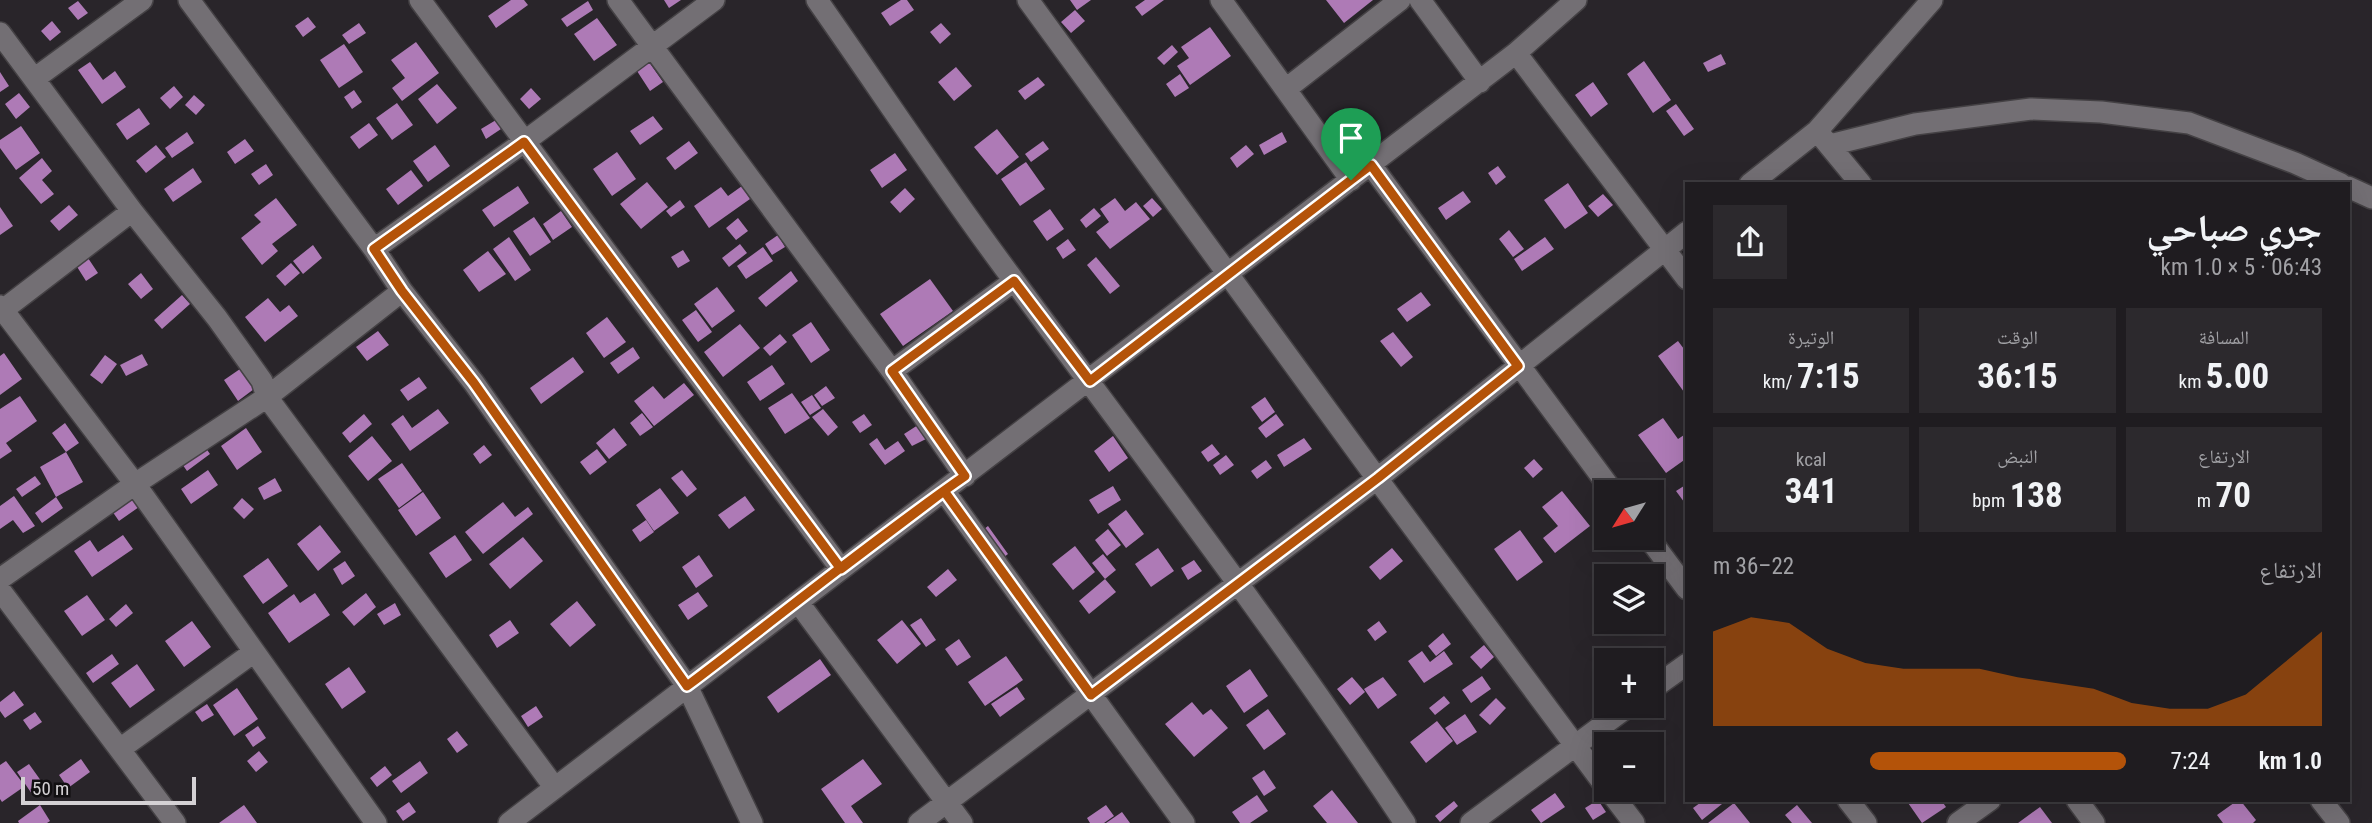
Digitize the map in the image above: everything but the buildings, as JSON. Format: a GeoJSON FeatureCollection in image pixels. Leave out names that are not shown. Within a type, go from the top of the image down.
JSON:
{"type":"FeatureCollection","features":[{"type":"Feature","properties":{"kind":"street"},"geometry":{"type":"LineString","coordinates":[[34,79],[142,0]]}},
{"type":"Feature","properties":{"kind":"street"},"geometry":{"type":"LineString","coordinates":[[189,0],[374,249],[402,291],[474,383],[687,686],[752,823]]}},
{"type":"Feature","properties":{"kind":"street"},"geometry":{"type":"LineString","coordinates":[[419,0],[841,569]]}},
{"type":"Feature","properties":{"kind":"street"},"geometry":{"type":"LineString","coordinates":[[618,0],[892,371],[965,476]]}},
{"type":"Feature","properties":{"kind":"street"},"geometry":{"type":"LineString","coordinates":[[374,249],[524,142],[714,0]]}},
{"type":"Feature","properties":{"kind":"street"},"geometry":{"type":"LineString","coordinates":[[817,0],[1014,281],[1340,724],[1405,823]]}},
{"type":"Feature","properties":{"kind":"street"},"geometry":{"type":"LineString","coordinates":[[1028,0],[1594,771]]}},
{"type":"Feature","properties":{"kind":"street"},"geometry":{"type":"LineString","coordinates":[[1221,0],[1351,180]]}},
{"type":"Feature","properties":{"kind":"street"},"geometry":{"type":"LineString","coordinates":[[1286,89],[1400,0]]}},
{"type":"Feature","properties":{"kind":"street"},"geometry":{"type":"LineString","coordinates":[[1420,0],[1480,82]]}},
{"type":"Feature","properties":{"kind":"street"},"geometry":{"type":"LineString","coordinates":[[509,823],[1480,82],[1576,0]]}},
{"type":"Feature","properties":{"kind":"street"},"geometry":{"type":"LineString","coordinates":[[1753,182],[1823,138],[1932,0]]}},
{"type":"Feature","properties":{"kind":"street"},"geometry":{"type":"LineString","coordinates":[[0,33],[132,211],[217,318],[262,381],[267,397],[555,789]]}},
{"type":"Feature","properties":{"kind":"street"},"geometry":{"type":"LineString","coordinates":[[1516,53],[1685,276]]}},
{"type":"Feature","properties":{"kind":"street"},"geometry":{"type":"LineString","coordinates":[[1823,138],[2031,109],[2101,112],[2189,123],[2295,163],[2337,182]]}},
{"type":"Feature","properties":{"kind":"street"},"geometry":{"type":"LineString","coordinates":[[1823,138],[1859,182]]}},
{"type":"Feature","properties":{"kind":"street"},"geometry":{"type":"LineString","coordinates":[[1371,165],[1604,480]]}},
{"type":"Feature","properties":{"kind":"street"},"geometry":{"type":"LineString","coordinates":[[2350,188],[2372,198]]}},
{"type":"Feature","properties":{"kind":"street"},"geometry":{"type":"LineString","coordinates":[[132,211],[2,308],[135,484],[376,823]]}},
{"type":"Feature","properties":{"kind":"street"},"geometry":{"type":"LineString","coordinates":[[919,823],[1378,478],[1685,233]]}},
{"type":"Feature","properties":{"kind":"street"},"geometry":{"type":"LineString","coordinates":[[892,371],[1014,281]]}},
{"type":"Feature","properties":{"kind":"street"},"geometry":{"type":"LineString","coordinates":[[0,579],[135,484],[267,397],[402,291]]}},
{"type":"Feature","properties":{"kind":"street"},"geometry":{"type":"LineString","coordinates":[[944,491],[1184,823]]}},
{"type":"Feature","properties":{"kind":"street"},"geometry":{"type":"LineString","coordinates":[[1658,550],[1685,586]]}},
{"type":"Feature","properties":{"kind":"street"},"geometry":{"type":"LineString","coordinates":[[0,590],[120,749],[165,819]]}},
{"type":"Feature","properties":{"kind":"street"},"geometry":{"type":"LineString","coordinates":[[798,603],[962,823]]}},
{"type":"Feature","properties":{"kind":"street"},"geometry":{"type":"LineString","coordinates":[[120,749],[254,652]]}},
{"type":"Feature","properties":{"kind":"street"},"geometry":{"type":"LineString","coordinates":[[1664,680],[1685,665]]}},
{"type":"Feature","properties":{"kind":"street"},"geometry":{"type":"LineString","coordinates":[[1471,823],[1612,718]]}},
{"type":"Feature","properties":{"kind":"street"},"geometry":{"type":"LineString","coordinates":[[1618,802],[1634,823]]}},
{"type":"Feature","properties":{"kind":"street"},"geometry":{"type":"LineString","coordinates":[[1850,802],[1866,823]]}},
{"type":"Feature","properties":{"kind":"street"},"geometry":{"type":"LineString","coordinates":[[1958,823],[1987,802]]}},
{"type":"Feature","properties":{"kind":"street"},"geometry":{"type":"LineString","coordinates":[[2078,802],[2094,823]]}},
{"type":"Feature","properties":{"kind":"street"},"geometry":{"type":"LineString","coordinates":[[2323,802],[2339,823]]}},
{"type":"Feature","properties":{"kind":"route"},"geometry":{"type":"LineString","coordinates":[[1351,180],[1090,381],[1014,281],[892,371],[965,476],[944,491],[687,686],[474,383],[402,291],[374,249],[524,142],[841,569],[944,491],[1091,695],[1378,478],[1518,366],[1371,165],[1351,180]]}}]}
